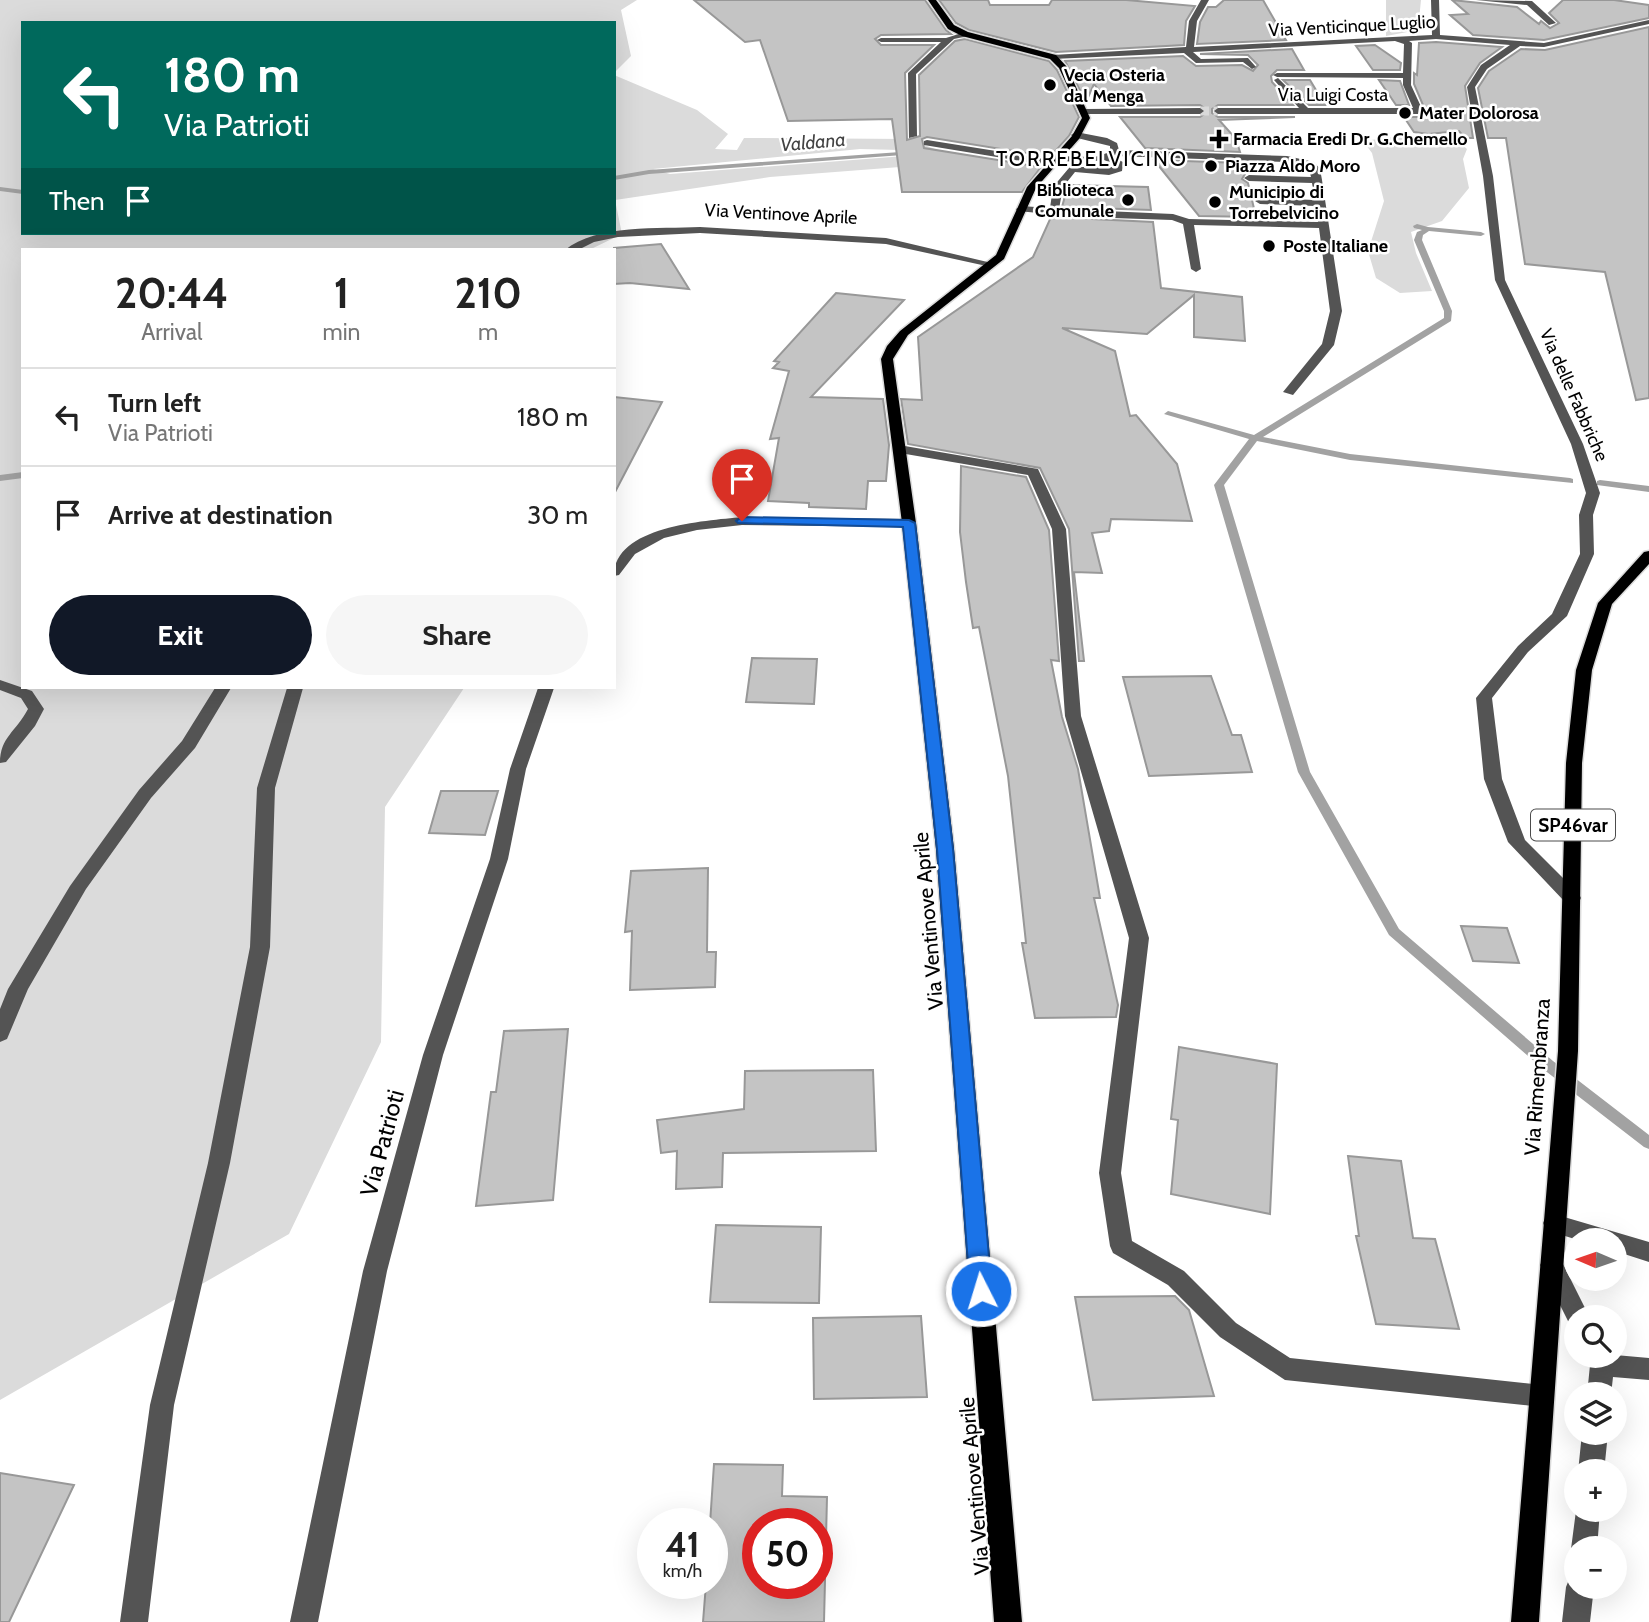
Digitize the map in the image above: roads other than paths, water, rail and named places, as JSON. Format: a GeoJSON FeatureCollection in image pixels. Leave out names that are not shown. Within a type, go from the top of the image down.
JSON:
{"type":"FeatureCollection","features":[{"type":"Feature","properties":{"kind":"main road"},"geometry":{"type":"LineString","coordinates":[[932,0],[951,27],[965,34],[1053,57],[1063,67],[1085,112]]}},
{"type":"Feature","properties":{"kind":"main road","name":"Via Ventinove Aprile"},"geometry":{"type":"LineString","coordinates":[[1008,1622],[945,849],[909,523],[887,359],[893,345],[904,333],[1000,257],[1009,244],[1021,209],[1032,188],[1084,124],[1085,112]]}},
{"type":"Feature","properties":{"kind":"main road","name":"Via Rimembranza"},"geometry":{"type":"LineString","coordinates":[[1525,1622],[1568,1051],[1574,763],[1584,670],[1605,603],[1649,555]]}},
{"type":"Feature","properties":{"kind":"street"},"geometry":{"type":"LineString","coordinates":[[1205,0],[1193,21],[1188,49],[1199,61],[1245,60],[1252,67]]}},
{"type":"Feature","properties":{"kind":"street"},"geometry":{"type":"LineString","coordinates":[[1435,0],[1436,37]]}},
{"type":"Feature","properties":{"kind":"street"},"geometry":{"type":"LineString","coordinates":[[1480,0],[1529,3],[1552,23]]}},
{"type":"Feature","properties":{"kind":"street","name":"Via Venticinque Luglio"},"geometry":{"type":"LineString","coordinates":[[1053,57],[1395,38],[1436,37],[1556,44],[1649,22]]}},
{"type":"Feature","properties":{"kind":"street"},"geometry":{"type":"LineString","coordinates":[[881,40],[948,40],[965,34]]}},
{"type":"Feature","properties":{"kind":"street"},"geometry":{"type":"LineString","coordinates":[[1305,110],[1277,77],[1408,80],[1408,43],[1395,38]]}},
{"type":"Feature","properties":{"kind":"street"},"geometry":{"type":"LineString","coordinates":[[912,136],[912,73],[948,40]]}},
{"type":"Feature","properties":{"kind":"street","name":"Via delle Fabbriche"},"geometry":{"type":"LineString","coordinates":[[1519,43],[1504,51],[1475,76],[1471,88],[1488,176],[1500,280],[1577,444],[1592,493],[1586,515],[1587,554],[1559,616],[1523,649],[1484,698],[1493,779],[1517,842],[1572,898]]}},
{"type":"Feature","properties":{"kind":"street","name":"Via Luigi Costa"},"geometry":{"type":"LineString","coordinates":[[1218,111],[1419,111],[1408,80]]}},
{"type":"Feature","properties":{"kind":"street"},"geometry":{"type":"LineString","coordinates":[[1085,112],[1200,111]]}},
{"type":"Feature","properties":{"kind":"street"},"geometry":{"type":"LineString","coordinates":[[1076,135],[1104,140],[1114,145],[1111,155]]}},
{"type":"Feature","properties":{"kind":"street"},"geometry":{"type":"LineString","coordinates":[[926,143],[1053,163],[1072,170],[1109,172],[1119,169],[1118,162],[1111,155]]}},
{"type":"Feature","properties":{"kind":"street"},"geometry":{"type":"LineString","coordinates":[[1053,163],[1111,155],[1311,163],[1317,180],[1335,289],[1333,328],[1328,345],[1289,392]]}},
{"type":"Feature","properties":{"kind":"street"},"geometry":{"type":"LineString","coordinates":[[1054,212],[1058,187],[1080,161]]}},
{"type":"Feature","properties":{"kind":"street"},"geometry":{"type":"LineString","coordinates":[[1250,178],[1317,180]]}},
{"type":"Feature","properties":{"kind":"street"},"geometry":{"type":"LineString","coordinates":[[1261,201],[1319,203]]}},
{"type":"Feature","properties":{"kind":"street"},"geometry":{"type":"LineString","coordinates":[[1021,209],[1173,217],[1188,222],[1324,225]]}},
{"type":"Feature","properties":{"kind":"street"},"geometry":{"type":"LineString","coordinates":[[1188,222],[1196,269]]}},
{"type":"Feature","properties":{"kind":"street","name":"Via Ventinove Aprile"},"geometry":{"type":"LineString","coordinates":[[575,248],[605,236],[690,230],[886,241],[991,264]]}},
{"type":"Feature","properties":{"kind":"street"},"geometry":{"type":"LineString","coordinates":[[899,449],[1033,472],[1059,529],[1073,716],[1139,938],[1110,1173],[1121,1245],[1176,1278],[1228,1330],[1285,1369],[1542,1396]]}},
{"type":"Feature","properties":{"kind":"street"},"geometry":{"type":"LineString","coordinates":[[616,569],[630,551],[659,536],[697,526],[742,521],[909,523]]}},
{"type":"Feature","properties":{"kind":"street"},"geometry":{"type":"LineString","coordinates":[[0,685],[22,690],[33,698],[36,709],[29,723],[0,758]]}},
{"type":"Feature","properties":{"kind":"street"},"geometry":{"type":"LineString","coordinates":[[0,1034],[18,989],[79,886],[145,794],[190,744],[222,689]]}},
{"type":"Feature","properties":{"kind":"street"},"geometry":{"type":"LineString","coordinates":[[134,1622],[162,1405],[219,1163],[260,947],[265,788],[295,689]]}},
{"type":"Feature","properties":{"kind":"street","name":"Via Patrioti"},"geometry":{"type":"LineString","coordinates":[[303,1622],[383,1244],[433,1055],[499,859],[518,769],[546,689]]}},
{"type":"Feature","properties":{"kind":"street"},"geometry":{"type":"LineString","coordinates":[[1554,1223],[1649,1252]]}},
{"type":"Feature","properties":{"kind":"street"},"geometry":{"type":"LineString","coordinates":[[1552,1265],[1572,1305]]}},
{"type":"Feature","properties":{"kind":"street"},"geometry":{"type":"LineString","coordinates":[[1627,1365],[1649,1369]]}},
{"type":"Feature","properties":{"kind":"street"},"geometry":{"type":"LineString","coordinates":[[1576,1622],[1579,1599]]}},
{"type":"Feature","properties":{"kind":"waterway","name":"Valdana"},"geometry":{"type":"LineString","coordinates":[[616,178],[649,172],[914,153]]}},
{"type":"Feature","properties":{"kind":"waterway","name":"Valdana"},"geometry":{"type":"LineString","coordinates":[[0,189],[21,192]]}},
{"type":"Feature","properties":{"kind":"waterway","name":"Valdana"},"geometry":{"type":"LineString","coordinates":[[1417,226],[1428,229]]}},
{"type":"Feature","properties":{"kind":"waterway"},"geometry":{"type":"LineString","coordinates":[[1255,438],[1448,319],[1448,311],[1418,240],[1420,234],[1428,229]]}},
{"type":"Feature","properties":{"kind":"waterway","name":"Valdana"},"geometry":{"type":"LineString","coordinates":[[1428,229],[1481,234]]}},
{"type":"Feature","properties":{"kind":"waterway"},"geometry":{"type":"LineString","coordinates":[[1168,414],[1255,438]]}},
{"type":"Feature","properties":{"kind":"waterway"},"geometry":{"type":"LineString","coordinates":[[1255,438],[1350,457],[1570,481]]}},
{"type":"Feature","properties":{"kind":"waterway"},"geometry":{"type":"LineString","coordinates":[[1255,438],[1219,485],[1304,772],[1394,932],[1548,1065],[1649,1143]]}},
{"type":"Feature","properties":{"kind":"waterway"},"geometry":{"type":"LineString","coordinates":[[0,478],[21,475]]}},
{"type":"Feature","properties":{"kind":"waterway"},"geometry":{"type":"LineString","coordinates":[[1600,483],[1649,489]]}},
{"type":"Feature","properties":{"kind":"tunnel"},"geometry":{"type":"LineString","coordinates":[[1200,111],[1218,111]]}},
{"type":"Feature","properties":{"kind":"place","name":"Vecia Osteria dal Menga"},"geometry":{"type":"Point","coordinates":[1050,85]}},
{"type":"Feature","properties":{"kind":"place","name":"Mater Dolorosa"},"geometry":{"type":"Point","coordinates":[1405,113]}},
{"type":"Feature","properties":{"kind":"place","name":"Farmacia Eredi Dr. G.Chemello"},"geometry":{"type":"Point","coordinates":[1219,139]}},
{"type":"Feature","properties":{"kind":"place","name":"Piazza Aldo Moro"},"geometry":{"type":"Point","coordinates":[1211,166]}},
{"type":"Feature","properties":{"kind":"place","name":"Biblioteca Comunale"},"geometry":{"type":"Point","coordinates":[1128,200]}},
{"type":"Feature","properties":{"kind":"place","name":"Municipio di Torrebelvicino"},"geometry":{"type":"Point","coordinates":[1215,202]}},
{"type":"Feature","properties":{"kind":"place","name":"Poste Italiane"},"geometry":{"type":"Point","coordinates":[1269,246]}},
{"type":"Feature","properties":{"kind":"district","name":"TORREBELVICINO"},"geometry":{"type":"Point","coordinates":[1092,158]}}]}
